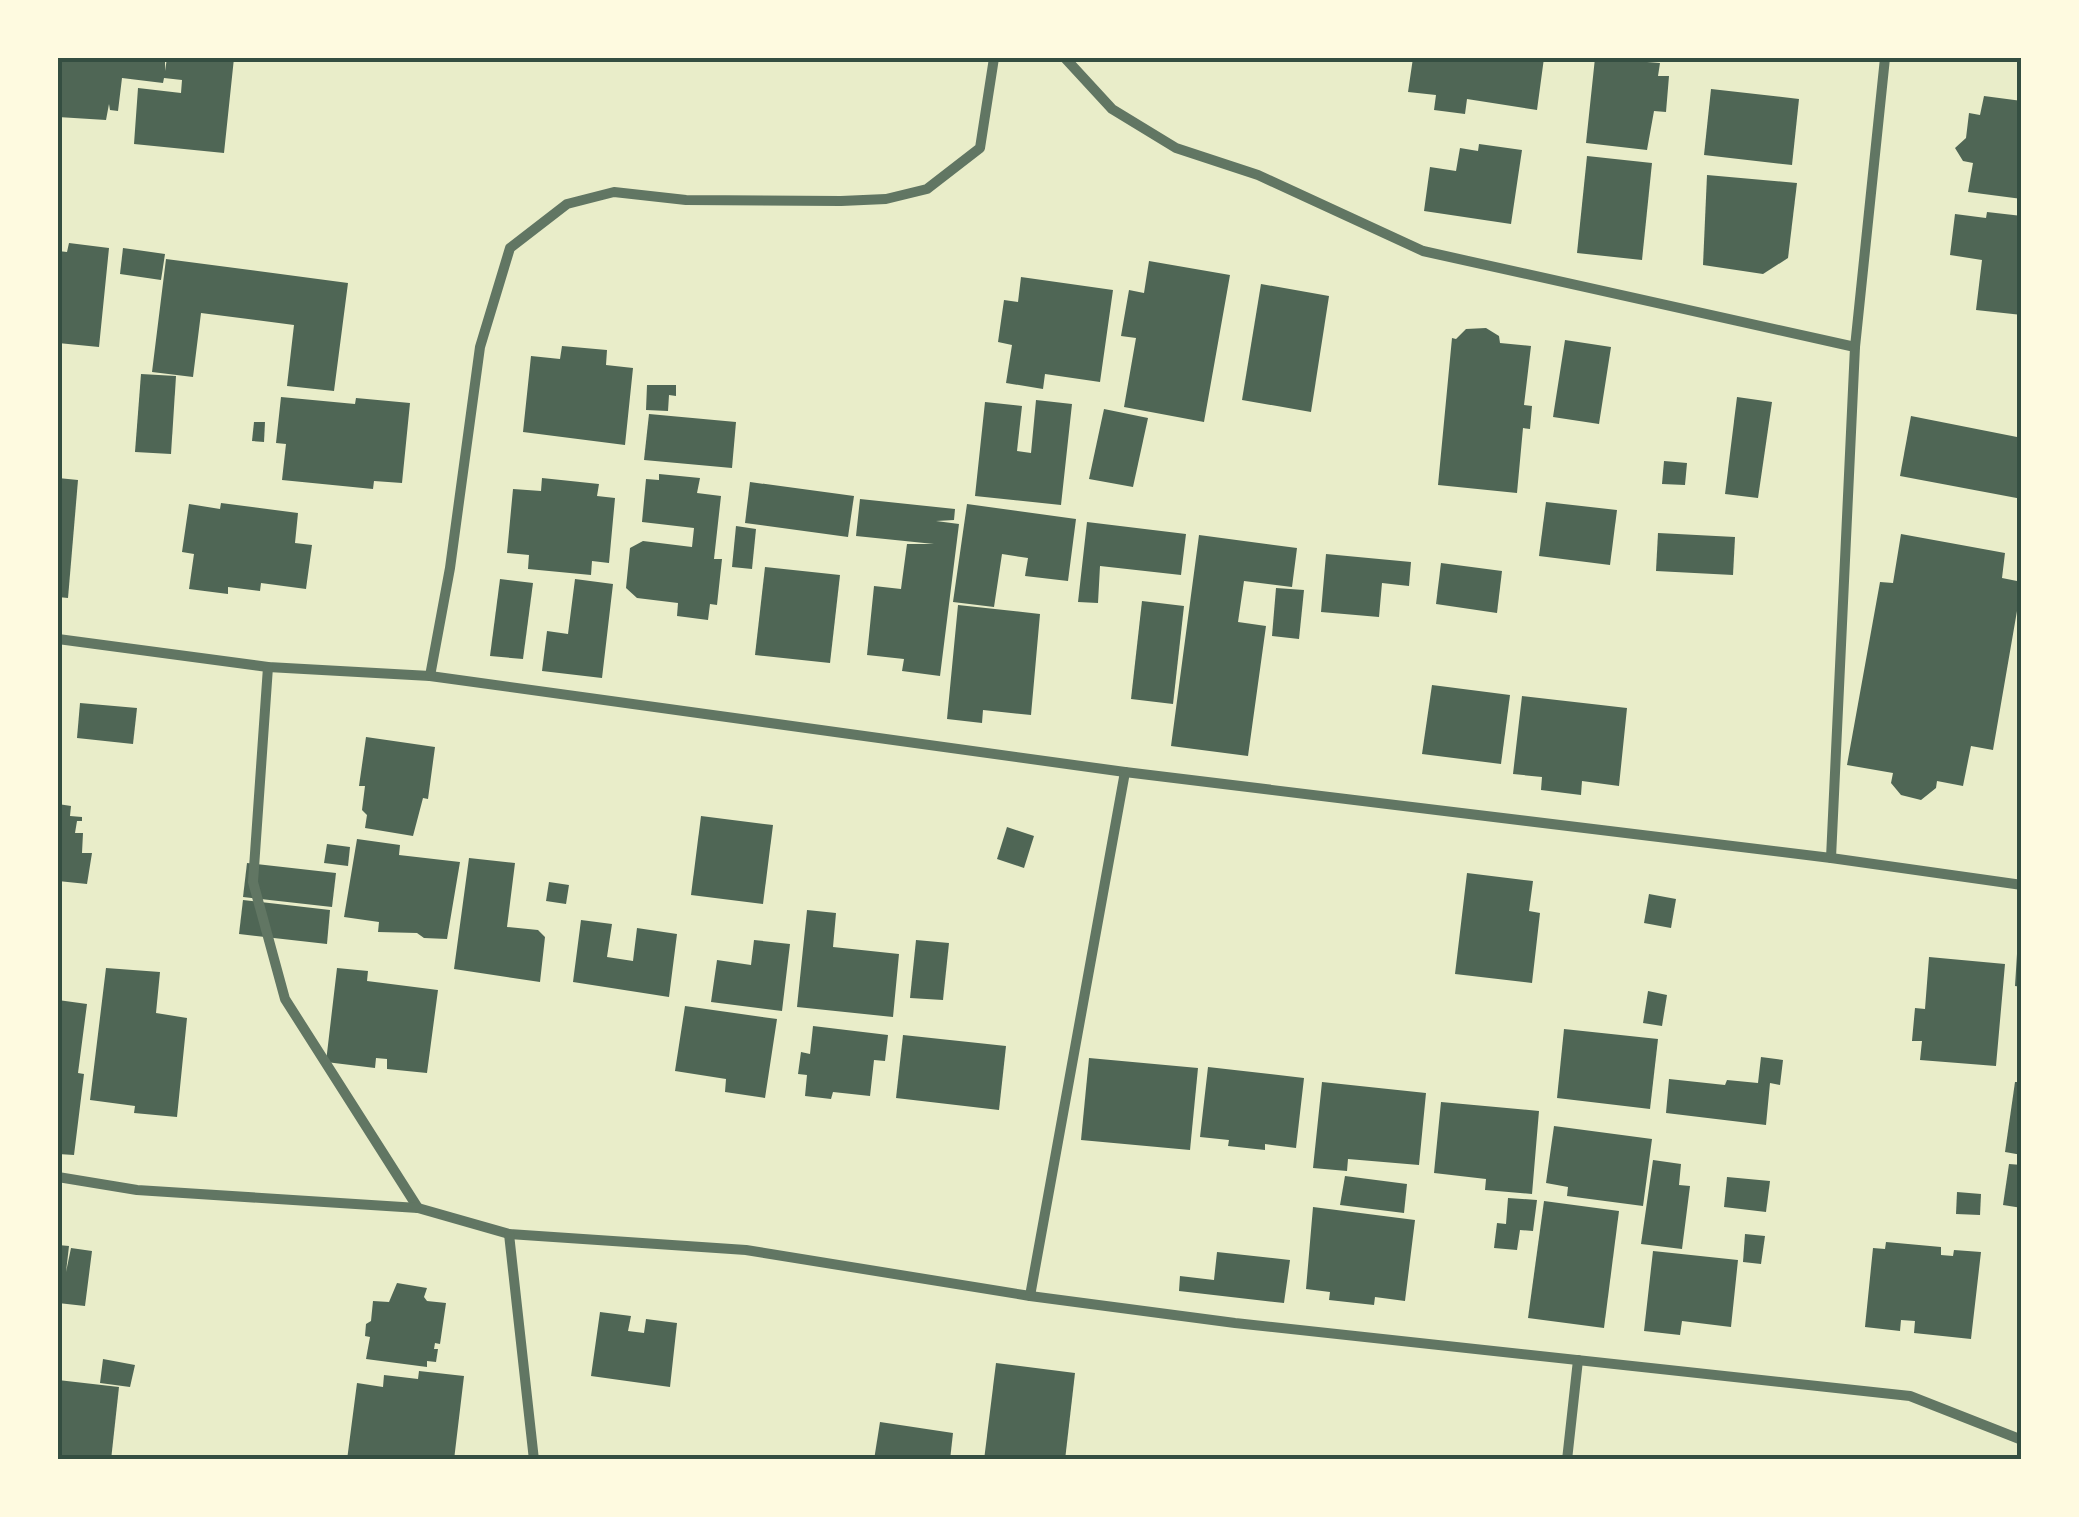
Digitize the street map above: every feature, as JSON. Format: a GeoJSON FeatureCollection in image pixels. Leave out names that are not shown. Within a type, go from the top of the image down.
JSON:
{"type":"FeatureCollection","features":[{"type":"Feature","properties":{"kind":"street"},"geometry":{"type":"LineString","coordinates":[[430,676],[450,568],[480,347],[510,248],[567,204],[614,192],[686,200],[840,201],[886,198],[927,189],[980,148],[994,58]]}},
{"type":"Feature","properties":{"kind":"street"},"geometry":{"type":"LineString","coordinates":[[1065,58],[1112,110],[1176,148],[1258,174],[1423,252],[1855,346]]}},
{"type":"Feature","properties":{"kind":"street"},"geometry":{"type":"LineString","coordinates":[[1831,858],[1855,346],[1885,58]]}},
{"type":"Feature","properties":{"kind":"street"},"geometry":{"type":"LineString","coordinates":[[58,639],[268,667],[430,676],[1124,772],[2022,885]]}},
{"type":"Feature","properties":{"kind":"street"},"geometry":{"type":"LineString","coordinates":[[268,667],[252,882],[285,1000],[418,1208]]}},
{"type":"Feature","properties":{"kind":"street"},"geometry":{"type":"LineString","coordinates":[[1030,1296],[1124,772]]}},
{"type":"Feature","properties":{"kind":"street"},"geometry":{"type":"LineString","coordinates":[[58,1176],[137,1190],[418,1208],[509,1234],[746,1250],[1030,1296],[1235,1323],[1910,1396],[2022,1440]]}},
{"type":"Feature","properties":{"kind":"street"},"geometry":{"type":"LineString","coordinates":[[509,1234],[534,1460]]}},
{"type":"Feature","properties":{"kind":"street"},"geometry":{"type":"LineString","coordinates":[[1567,1460],[1578,1360]]}},
{"type":"Feature","properties":{"kind":"building"},"geometry":{"type":"Polygon","coordinates":[[[58,58],[165,58],[165,71],[167,58],[234,58],[224,153],[134,144],[138,88],[181,93],[182,80],[164,78],[163,83],[122,78],[118,111],[110,110],[109,104],[106,120],[58,117],[58,58]]]}},
{"type":"Feature","properties":{"kind":"building"},"geometry":{"type":"Polygon","coordinates":[[[1413,58],[1544,58],[1537,110],[1467,99],[1465,114],[1434,110],[1436,95],[1408,92],[1413,58]]]}},
{"type":"Feature","properties":{"kind":"building"},"geometry":{"type":"Polygon","coordinates":[[[1595,58],[1660,63],[1658,76],[1669,76],[1666,112],[1654,111],[1647,150],[1586,143],[1595,58]]]}},
{"type":"Feature","properties":{"kind":"building"},"geometry":{"type":"Polygon","coordinates":[[[1711,89],[1799,99],[1792,165],[1704,155],[1711,89]]]}},
{"type":"Feature","properties":{"kind":"building"},"geometry":{"type":"Polygon","coordinates":[[[1984,96],[2022,101],[2022,199],[1968,192],[1973,163],[1963,161],[1955,148],[1966,138],[1969,113],[1980,115],[1984,96]]]}},
{"type":"Feature","properties":{"kind":"building"},"geometry":{"type":"Polygon","coordinates":[[[1479,144],[1522,150],[1511,224],[1424,211],[1430,167],[1456,171],[1460,148],[1478,151],[1479,144]]]}},
{"type":"Feature","properties":{"kind":"building"},"geometry":{"type":"Polygon","coordinates":[[[1587,156],[1652,163],[1642,260],[1577,253],[1587,156]]]}},
{"type":"Feature","properties":{"kind":"building"},"geometry":{"type":"Polygon","coordinates":[[[1707,175],[1797,183],[1788,258],[1763,274],[1703,265],[1707,175]]]}},
{"type":"Feature","properties":{"kind":"building"},"geometry":{"type":"Polygon","coordinates":[[[1987,212],[2022,216],[2022,315],[1976,310],[1982,260],[1950,255],[1955,214],[1986,218],[1987,212]]]}},
{"type":"Feature","properties":{"kind":"building"},"geometry":{"type":"Polygon","coordinates":[[[69,243],[109,248],[99,347],[58,343],[58,251],[67,252],[69,243]]]}},
{"type":"Feature","properties":{"kind":"building"},"geometry":{"type":"Polygon","coordinates":[[[123,248],[165,254],[161,280],[120,274],[123,248]]]}},
{"type":"Feature","properties":{"kind":"building"},"geometry":{"type":"Polygon","coordinates":[[[166,259],[348,283],[334,391],[287,386],[294,325],[201,313],[193,377],[152,372],[166,259]]]}},
{"type":"Feature","properties":{"kind":"building"},"geometry":{"type":"Polygon","coordinates":[[[1149,261],[1230,275],[1204,422],[1124,407],[1136,338],[1121,336],[1129,290],[1144,293],[1149,261]]]}},
{"type":"Feature","properties":{"kind":"building"},"geometry":{"type":"Polygon","coordinates":[[[1021,277],[1113,290],[1100,382],[1045,374],[1043,389],[1006,383],[1012,345],[998,342],[1004,300],[1018,302],[1021,277]]]}},
{"type":"Feature","properties":{"kind":"building"},"geometry":{"type":"Polygon","coordinates":[[[1261,284],[1329,296],[1311,412],[1242,400],[1261,284]]]}},
{"type":"Feature","properties":{"kind":"building"},"geometry":{"type":"Polygon","coordinates":[[[1486,328],[1499,336],[1500,343],[1531,346],[1524,405],[1532,406],[1530,429],[1523,428],[1517,493],[1438,485],[1452,338],[1456,339],[1466,329],[1486,328]]]}},
{"type":"Feature","properties":{"kind":"building"},"geometry":{"type":"Polygon","coordinates":[[[1565,340],[1611,347],[1599,424],[1553,417],[1565,340]]]}},
{"type":"Feature","properties":{"kind":"building"},"geometry":{"type":"Polygon","coordinates":[[[562,346],[607,350],[606,365],[633,368],[625,445],[523,432],[531,356],[560,359],[562,346]]]}},
{"type":"Feature","properties":{"kind":"building"},"geometry":{"type":"Polygon","coordinates":[[[141,374],[176,376],[171,454],[135,452],[141,374]]]}},
{"type":"Feature","properties":{"kind":"building"},"geometry":{"type":"Polygon","coordinates":[[[647,385],[676,385],[676,396],[669,395],[668,411],[646,410],[647,385]]]}},
{"type":"Feature","properties":{"kind":"building"},"geometry":{"type":"Polygon","coordinates":[[[281,397],[355,404],[356,398],[410,403],[402,483],[374,481],[373,489],[282,480],[286,444],[276,443],[281,397]]]}},
{"type":"Feature","properties":{"kind":"building"},"geometry":{"type":"Polygon","coordinates":[[[1737,397],[1772,402],[1758,498],[1725,494],[1737,397]]]}},
{"type":"Feature","properties":{"kind":"building"},"geometry":{"type":"Polygon","coordinates":[[[1036,400],[1072,404],[1061,505],[975,496],[985,402],[1022,406],[1017,451],[1031,453],[1036,400]]]}},
{"type":"Feature","properties":{"kind":"building"},"geometry":{"type":"Polygon","coordinates":[[[1104,409],[1148,418],[1133,487],[1089,479],[1104,409]]]}},
{"type":"Feature","properties":{"kind":"building"},"geometry":{"type":"Polygon","coordinates":[[[649,414],[736,422],[732,468],[644,460],[649,414]]]}},
{"type":"Feature","properties":{"kind":"building"},"geometry":{"type":"Polygon","coordinates":[[[1911,416],[2022,438],[2022,499],[1900,476],[1911,416]]]}},
{"type":"Feature","properties":{"kind":"building"},"geometry":{"type":"Polygon","coordinates":[[[254,422],[265,422],[264,442],[252,441],[254,422]]]}},
{"type":"Feature","properties":{"kind":"building"},"geometry":{"type":"Polygon","coordinates":[[[1664,461],[1687,463],[1685,485],[1662,484],[1664,461]]]}},
{"type":"Feature","properties":{"kind":"building"},"geometry":{"type":"Polygon","coordinates":[[[659,474],[700,478],[697,493],[721,496],[714,559],[722,559],[717,605],[710,604],[708,620],[677,616],[678,603],[637,598],[626,588],[630,548],[643,541],[692,547],[694,528],[642,522],[646,479],[659,480],[659,474]]]}},
{"type":"Feature","properties":{"kind":"building"},"geometry":{"type":"Polygon","coordinates":[[[58,478],[78,480],[68,598],[58,597],[58,478]]]}},
{"type":"Feature","properties":{"kind":"building"},"geometry":{"type":"Polygon","coordinates":[[[542,478],[599,484],[597,496],[615,498],[609,563],[592,561],[591,575],[528,569],[529,555],[507,553],[513,489],[541,491],[542,478]]]}},
{"type":"Feature","properties":{"kind":"building"},"geometry":{"type":"Polygon","coordinates":[[[750,482],[854,496],[848,537],[745,523],[750,482]]]}},
{"type":"Feature","properties":{"kind":"building"},"geometry":{"type":"Polygon","coordinates":[[[860,499],[955,509],[954,520],[936,521],[959,524],[940,676],[902,671],[904,659],[867,655],[874,586],[901,589],[907,544],[934,544],[856,536],[860,499]]]}},
{"type":"Feature","properties":{"kind":"building"},"geometry":{"type":"Polygon","coordinates":[[[1546,502],[1617,510],[1610,565],[1539,556],[1546,502]]]}},
{"type":"Feature","properties":{"kind":"building"},"geometry":{"type":"Polygon","coordinates":[[[221,503],[298,513],[295,543],[312,545],[306,589],[261,583],[260,591],[228,587],[228,594],[189,589],[194,554],[182,552],[189,504],[220,509],[221,503]]]}},
{"type":"Feature","properties":{"kind":"building"},"geometry":{"type":"Polygon","coordinates":[[[967,504],[1076,519],[1068,581],[1025,576],[1028,558],[1002,554],[994,607],[953,602],[967,504]]]}},
{"type":"Feature","properties":{"kind":"building"},"geometry":{"type":"Polygon","coordinates":[[[1087,522],[1186,534],[1181,575],[1100,566],[1098,603],[1078,602],[1087,522]]]}},
{"type":"Feature","properties":{"kind":"building"},"geometry":{"type":"Polygon","coordinates":[[[736,526],[756,529],[752,569],[732,567],[736,526]]]}},
{"type":"Feature","properties":{"kind":"building"},"geometry":{"type":"Polygon","coordinates":[[[1658,533],[1735,537],[1733,575],[1656,571],[1658,533]]]}},
{"type":"Feature","properties":{"kind":"building"},"geometry":{"type":"Polygon","coordinates":[[[1901,534],[2005,553],[2002,578],[2022,582],[1993,750],[1971,746],[1963,786],[1937,781],[1936,788],[1921,800],[1901,795],[1891,783],[1893,773],[1847,765],[1880,582],[1893,583],[1901,534]]]}},
{"type":"Feature","properties":{"kind":"building"},"geometry":{"type":"Polygon","coordinates":[[[1199,535],[1297,548],[1292,587],[1244,581],[1238,622],[1266,626],[1248,756],[1171,746],[1199,535]]]}},
{"type":"Feature","properties":{"kind":"building"},"geometry":{"type":"Polygon","coordinates":[[[1326,554],[1411,562],[1409,586],[1382,583],[1379,617],[1321,612],[1326,554]]]}},
{"type":"Feature","properties":{"kind":"building"},"geometry":{"type":"Polygon","coordinates":[[[1441,563],[1502,571],[1497,613],[1436,604],[1441,563]]]}},
{"type":"Feature","properties":{"kind":"building"},"geometry":{"type":"Polygon","coordinates":[[[765,567],[840,575],[830,663],[755,655],[765,567]]]}},
{"type":"Feature","properties":{"kind":"building"},"geometry":{"type":"Polygon","coordinates":[[[500,579],[533,583],[523,659],[490,656],[500,579]]]}},
{"type":"Feature","properties":{"kind":"building"},"geometry":{"type":"Polygon","coordinates":[[[575,579],[613,584],[602,678],[542,671],[547,631],[568,634],[575,579]]]}},
{"type":"Feature","properties":{"kind":"building"},"geometry":{"type":"Polygon","coordinates":[[[1276,588],[1304,590],[1299,639],[1272,636],[1276,588]]]}},
{"type":"Feature","properties":{"kind":"building"},"geometry":{"type":"Polygon","coordinates":[[[1142,601],[1184,606],[1173,704],[1131,699],[1142,601]]]}},
{"type":"Feature","properties":{"kind":"building"},"geometry":{"type":"Polygon","coordinates":[[[958,605],[1040,614],[1031,715],[983,710],[982,723],[947,719],[958,605]]]}},
{"type":"Feature","properties":{"kind":"building"},"geometry":{"type":"Polygon","coordinates":[[[1432,685],[1510,695],[1501,764],[1422,754],[1432,685]]]}},
{"type":"Feature","properties":{"kind":"building"},"geometry":{"type":"Polygon","coordinates":[[[1522,696],[1627,708],[1619,786],[1582,781],[1581,795],[1541,790],[1542,777],[1513,774],[1522,696]]]}},
{"type":"Feature","properties":{"kind":"building"},"geometry":{"type":"Polygon","coordinates":[[[80,703],[137,708],[133,744],[77,738],[80,703]]]}},
{"type":"Feature","properties":{"kind":"building"},"geometry":{"type":"Polygon","coordinates":[[[366,737],[435,747],[428,799],[423,798],[413,836],[365,828],[365,786],[359,786],[366,737]]]}},
{"type":"Feature","properties":{"kind":"building"},"geometry":{"type":"Polygon","coordinates":[[[58,804],[71,806],[70,816],[82,817],[75,833],[83,833],[82,853],[92,853],[87,884],[58,881],[58,804]]]}},
{"type":"Feature","properties":{"kind":"building"},"geometry":{"type":"Polygon","coordinates":[[[701,816],[773,825],[763,904],[691,895],[701,816]]]}},
{"type":"Feature","properties":{"kind":"building"},"geometry":{"type":"Polygon","coordinates":[[[1007,827],[1034,836],[1024,868],[997,859],[1007,827]]]}},
{"type":"Feature","properties":{"kind":"building"},"geometry":{"type":"Polygon","coordinates":[[[357,839],[400,845],[399,855],[460,862],[447,939],[378,932],[379,922],[344,917],[357,839]]]}},
{"type":"Feature","properties":{"kind":"building"},"geometry":{"type":"Polygon","coordinates":[[[327,844],[350,847],[348,866],[324,863],[327,844]]]}},
{"type":"Feature","properties":{"kind":"building"},"geometry":{"type":"Polygon","coordinates":[[[469,858],[515,863],[507,927],[538,930],[545,937],[540,982],[454,969],[469,858]]]}},
{"type":"Feature","properties":{"kind":"building"},"geometry":{"type":"Polygon","coordinates":[[[247,863],[336,873],[332,907],[243,897],[247,863]]]}},
{"type":"Feature","properties":{"kind":"building"},"geometry":{"type":"Polygon","coordinates":[[[1467,873],[1533,881],[1529,911],[1540,913],[1532,983],[1455,974],[1467,873]]]}},
{"type":"Feature","properties":{"kind":"building"},"geometry":{"type":"Polygon","coordinates":[[[549,882],[569,885],[566,904],[546,901],[549,882]]]}},
{"type":"Feature","properties":{"kind":"building"},"geometry":{"type":"Polygon","coordinates":[[[1649,894],[1676,899],[1671,928],[1644,923],[1649,894]]]}},
{"type":"Feature","properties":{"kind":"building"},"geometry":{"type":"Polygon","coordinates":[[[243,900],[330,910],[327,944],[239,934],[243,900]]]}},
{"type":"Feature","properties":{"kind":"building"},"geometry":{"type":"Polygon","coordinates":[[[807,910],[836,913],[833,947],[899,954],[893,1017],[797,1007],[807,910]]]}},
{"type":"Feature","properties":{"kind":"building"},"geometry":{"type":"Polygon","coordinates":[[[581,920],[612,924],[607,957],[633,961],[637,928],[677,934],[669,997],[573,982],[581,920]]]}},
{"type":"Feature","properties":{"kind":"building"},"geometry":{"type":"Polygon","coordinates":[[[754,940],[790,944],[782,1011],[711,1002],[717,960],[751,965],[754,940]]]}},
{"type":"Feature","properties":{"kind":"building"},"geometry":{"type":"Polygon","coordinates":[[[916,940],[949,943],[943,1000],[910,998],[916,940]]]}},
{"type":"Feature","properties":{"kind":"building"},"geometry":{"type":"Polygon","coordinates":[[[2017,954],[2022,955],[2022,987],[2015,986],[2017,954]]]}},
{"type":"Feature","properties":{"kind":"building"},"geometry":{"type":"Polygon","coordinates":[[[1929,957],[2005,964],[1996,1066],[1920,1060],[1922,1041],[1912,1041],[1915,1008],[1925,1009],[1929,957]]]}},
{"type":"Feature","properties":{"kind":"building"},"geometry":{"type":"Polygon","coordinates":[[[106,968],[160,972],[156,1013],[187,1018],[177,1117],[134,1113],[135,1106],[90,1100],[106,968]]]}},
{"type":"Feature","properties":{"kind":"building"},"geometry":{"type":"Polygon","coordinates":[[[337,968],[368,971],[367,981],[438,990],[427,1073],[387,1069],[387,1059],[376,1058],[375,1068],[326,1062],[337,968]]]}},
{"type":"Feature","properties":{"kind":"building"},"geometry":{"type":"Polygon","coordinates":[[[1648,991],[1667,995],[1662,1026],[1643,1023],[1648,991]]]}},
{"type":"Feature","properties":{"kind":"building"},"geometry":{"type":"Polygon","coordinates":[[[58,1000],[87,1004],[78,1073],[84,1074],[74,1155],[58,1154],[58,1000]]]}},
{"type":"Feature","properties":{"kind":"building"},"geometry":{"type":"Polygon","coordinates":[[[685,1006],[777,1019],[765,1098],[725,1092],[726,1079],[675,1071],[685,1006]]]}},
{"type":"Feature","properties":{"kind":"building"},"geometry":{"type":"Polygon","coordinates":[[[813,1026],[888,1035],[885,1061],[874,1060],[870,1096],[833,1092],[831,1099],[805,1096],[807,1075],[798,1074],[801,1052],[810,1054],[813,1026]]]}},
{"type":"Feature","properties":{"kind":"building"},"geometry":{"type":"Polygon","coordinates":[[[1564,1029],[1658,1039],[1650,1109],[1557,1098],[1564,1029]]]}},
{"type":"Feature","properties":{"kind":"building"},"geometry":{"type":"Polygon","coordinates":[[[903,1035],[1006,1046],[999,1110],[896,1098],[903,1035]]]}},
{"type":"Feature","properties":{"kind":"building"},"geometry":{"type":"Polygon","coordinates":[[[1761,1057],[1783,1060],[1780,1085],[1770,1083],[1766,1125],[1666,1113],[1669,1079],[1725,1085],[1727,1080],[1758,1083],[1761,1057]]]}},
{"type":"Feature","properties":{"kind":"building"},"geometry":{"type":"Polygon","coordinates":[[[1089,1058],[1198,1068],[1190,1150],[1081,1140],[1089,1058]]]}},
{"type":"Feature","properties":{"kind":"building"},"geometry":{"type":"Polygon","coordinates":[[[1208,1067],[1304,1078],[1296,1148],[1265,1144],[1265,1150],[1228,1146],[1229,1140],[1200,1137],[1208,1067]]]}},
{"type":"Feature","properties":{"kind":"building"},"geometry":{"type":"Polygon","coordinates":[[[1322,1082],[1426,1093],[1419,1165],[1348,1159],[1347,1171],[1313,1168],[1322,1082]]]}},
{"type":"Feature","properties":{"kind":"building"},"geometry":{"type":"Polygon","coordinates":[[[2015,1082],[2022,1082],[2022,1155],[2005,1152],[2015,1082]]]}},
{"type":"Feature","properties":{"kind":"building"},"geometry":{"type":"Polygon","coordinates":[[[1441,1102],[1539,1111],[1532,1194],[1485,1190],[1486,1179],[1434,1173],[1441,1102]]]}},
{"type":"Feature","properties":{"kind":"building"},"geometry":{"type":"Polygon","coordinates":[[[1554,1126],[1652,1139],[1643,1206],[1567,1196],[1568,1187],[1546,1183],[1554,1126]]]}},
{"type":"Feature","properties":{"kind":"building"},"geometry":{"type":"Polygon","coordinates":[[[1653,1160],[1681,1164],[1679,1185],[1690,1186],[1682,1249],[1641,1244],[1653,1160]]]}},
{"type":"Feature","properties":{"kind":"building"},"geometry":{"type":"Polygon","coordinates":[[[2009,1164],[2022,1165],[2022,1208],[2003,1205],[2009,1164]]]}},
{"type":"Feature","properties":{"kind":"building"},"geometry":{"type":"Polygon","coordinates":[[[1345,1176],[1407,1184],[1404,1213],[1340,1205],[1345,1176]]]}},
{"type":"Feature","properties":{"kind":"building"},"geometry":{"type":"Polygon","coordinates":[[[1727,1177],[1770,1181],[1766,1212],[1724,1207],[1727,1177]]]}},
{"type":"Feature","properties":{"kind":"building"},"geometry":{"type":"Polygon","coordinates":[[[1957,1192],[1981,1194],[1980,1215],[1956,1214],[1957,1192]]]}},
{"type":"Feature","properties":{"kind":"building"},"geometry":{"type":"Polygon","coordinates":[[[1508,1198],[1537,1200],[1533,1231],[1520,1230],[1517,1250],[1494,1248],[1497,1223],[1506,1224],[1508,1198]]]}},
{"type":"Feature","properties":{"kind":"building"},"geometry":{"type":"Polygon","coordinates":[[[1544,1201],[1619,1211],[1604,1328],[1528,1318],[1544,1201]]]}},
{"type":"Feature","properties":{"kind":"building"},"geometry":{"type":"Polygon","coordinates":[[[1313,1207],[1415,1220],[1405,1301],[1375,1297],[1374,1305],[1329,1300],[1330,1292],[1306,1289],[1313,1207]]]}},
{"type":"Feature","properties":{"kind":"building"},"geometry":{"type":"Polygon","coordinates":[[[1745,1234],[1765,1236],[1761,1264],[1743,1262],[1745,1234]]]}},
{"type":"Feature","properties":{"kind":"building"},"geometry":{"type":"Polygon","coordinates":[[[1886,1242],[1941,1247],[1941,1255],[1953,1256],[1954,1250],[1981,1252],[1971,1339],[1914,1333],[1915,1321],[1901,1320],[1900,1331],[1865,1327],[1873,1248],[1885,1249],[1886,1242]]]}},
{"type":"Feature","properties":{"kind":"building"},"geometry":{"type":"Polygon","coordinates":[[[58,1245],[69,1246],[66,1272],[71,1248],[92,1251],[85,1306],[58,1303],[58,1245]]]}},
{"type":"Feature","properties":{"kind":"building"},"geometry":{"type":"Polygon","coordinates":[[[1653,1251],[1738,1260],[1731,1327],[1682,1321],[1680,1335],[1644,1331],[1653,1251]]]}},
{"type":"Feature","properties":{"kind":"building"},"geometry":{"type":"Polygon","coordinates":[[[1217,1252],[1290,1260],[1284,1303],[1179,1291],[1180,1276],[1214,1280],[1217,1252]]]}},
{"type":"Feature","properties":{"kind":"building"},"geometry":{"type":"Polygon","coordinates":[[[397,1283],[427,1288],[427,1301],[446,1303],[440,1344],[435,1343],[436,1362],[427,1361],[427,1367],[366,1359],[370,1337],[365,1336],[366,1324],[371,1321],[373,1301],[389,1302],[397,1283]]]}},
{"type":"Feature","properties":{"kind":"building"},"geometry":{"type":"Polygon","coordinates":[[[600,1312],[631,1316],[628,1331],[644,1333],[646,1319],[677,1323],[670,1387],[591,1376],[600,1312]]]}},
{"type":"Feature","properties":{"kind":"building"},"geometry":{"type":"Polygon","coordinates":[[[103,1359],[135,1365],[130,1387],[100,1383],[103,1359]]]}},
{"type":"Feature","properties":{"kind":"building"},"geometry":{"type":"Polygon","coordinates":[[[996,1363],[1075,1373],[1065,1460],[984,1460],[996,1363]]]}},
{"type":"Feature","properties":{"kind":"building"},"geometry":{"type":"Polygon","coordinates":[[[419,1371],[464,1376],[454,1460],[347,1460],[357,1383],[383,1387],[384,1375],[418,1379],[419,1371]]]}},
{"type":"Feature","properties":{"kind":"building"},"geometry":{"type":"Polygon","coordinates":[[[58,1380],[119,1387],[111,1460],[58,1460],[58,1380]]]}},
{"type":"Feature","properties":{"kind":"building"},"geometry":{"type":"Polygon","coordinates":[[[880,1422],[953,1433],[950,1460],[874,1460],[880,1422]]]}}]}
